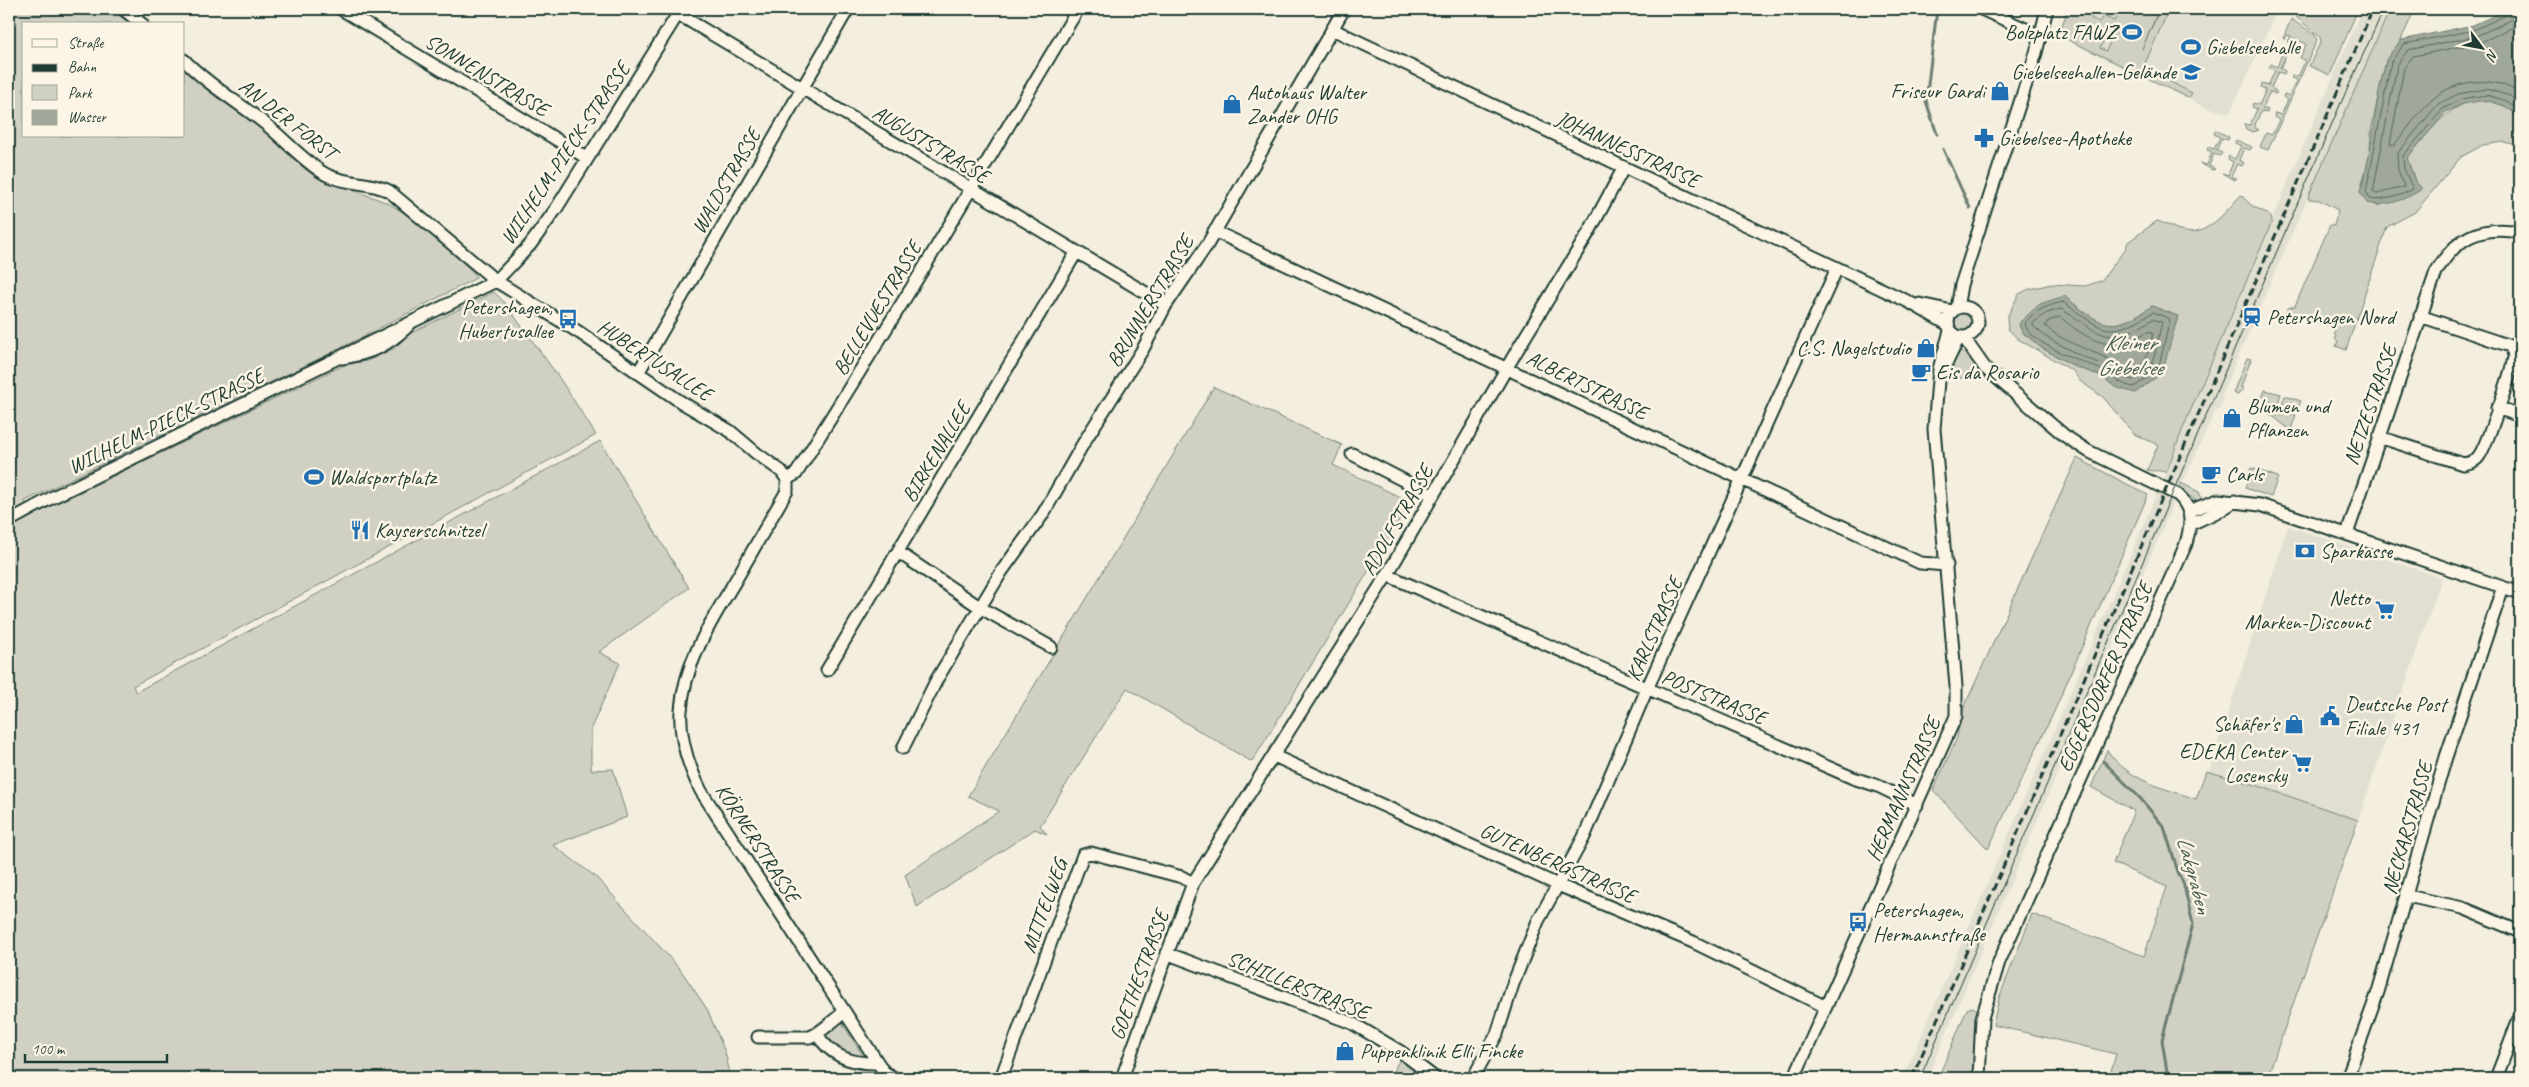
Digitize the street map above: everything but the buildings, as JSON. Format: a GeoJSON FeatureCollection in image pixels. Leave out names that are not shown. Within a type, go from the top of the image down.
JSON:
{"type":"FeatureCollection","features":[{"type":"Feature","properties":{"kind":"street"},"geometry":{"type":"LineString","coordinates":[[123,9],[139,22]]}},
{"type":"Feature","properties":{"kind":"street","name":"SONNENSTRASSE"},"geometry":{"type":"LineString","coordinates":[[340,9],[587,158]]}},
{"type":"Feature","properties":{"kind":"street","name":"WALDSTRASSE"},"geometry":{"type":"LineString","coordinates":[[638,373],[848,9]]}},
{"type":"Feature","properties":{"kind":"street","name":"BELLEVUESTRASSE"},"geometry":{"type":"LineString","coordinates":[[710,624],[787,491],[788,479],[796,474],[802,466],[1078,9]]}},
{"type":"Feature","properties":{"kind":"street","name":"BRUNNERSTRASSE"},"geometry":{"type":"LineString","coordinates":[[903,748],[937,678],[1002,571],[1044,514],[1084,442],[1143,349],[1166,305],[1214,231],[1344,9]]}},
{"type":"Feature","properties":{"kind":"street"},"geometry":{"type":"LineString","coordinates":[[1981,9],[2041,36]]}},
{"type":"Feature","properties":{"kind":"street"},"geometry":{"type":"LineString","coordinates":[[1955,309],[2041,36],[2047,9]]}},
{"type":"Feature","properties":{"kind":"street","name":"WILHELM-PIECK-STRASSE"},"geometry":{"type":"LineString","coordinates":[[9,520],[340,358],[388,332],[408,326],[496,281],[515,262],[543,227],[680,11]]}},
{"type":"Feature","properties":{"kind":"street","name":"AUGUSTSTRASSE"},"geometry":{"type":"LineString","coordinates":[[680,11],[801,88],[1166,305]]}},
{"type":"Feature","properties":{"kind":"street","name":"JOHANNESSTRASSE"},"geometry":{"type":"LineString","coordinates":[[1332,29],[1909,302],[1955,332]]}},
{"type":"Feature","properties":{"kind":"street","name":"AN DER FORST"},"geometry":{"type":"LineString","coordinates":[[185,61],[200,76],[267,125],[326,175],[351,183],[380,186],[389,191],[496,281]]}},
{"type":"Feature","properties":{"kind":"street","name":"ADOLFSTRASSE"},"geometry":{"type":"LineString","coordinates":[[1192,884],[1387,575],[1432,495],[1588,232],[1624,167]]}},
{"type":"Feature","properties":{"kind":"street","name":"ALBERTSTRASSE"},"geometry":{"type":"LineString","coordinates":[[1214,231],[1920,563],[1947,565]]}},
{"type":"Feature","properties":{"kind":"street","name":"NETZESTRASSE"},"geometry":{"type":"LineString","coordinates":[[2347,534],[2436,272],[2455,246],[2470,235],[2486,231],[2520,232]]}},
{"type":"Feature","properties":{"kind":"street","name":"BIRKENALLEE"},"geometry":{"type":"LineString","coordinates":[[827,670],[1076,253]]}},
{"type":"Feature","properties":{"kind":"street","name":"KARLSTRASSE"},"geometry":{"type":"LineString","coordinates":[[1473,1078],[1497,1034],[1506,1004],[1538,921],[1584,837],[1647,689],[1837,268]]}},
{"type":"Feature","properties":{"kind":"street"},"geometry":{"type":"LineString","coordinates":[[1968,268],[1968,299],[1978,320],[1976,331],[1981,349],[2000,378]]}},
{"type":"Feature","properties":{"kind":"street","name":"HUBERTUSALLEE"},"geometry":{"type":"LineString","coordinates":[[496,281],[580,333],[681,402],[730,432],[788,479]]}},
{"type":"Feature","properties":{"kind":"street","name":"JOHANNESSTRASSE"},"geometry":{"type":"LineString","coordinates":[[1909,302],[1955,309],[1964,307],[1973,311]]}},
{"type":"Feature","properties":{"kind":"street","name":"HERMANNSTRASSE"},"geometry":{"type":"LineString","coordinates":[[1794,1078],[1952,727],[1957,705],[1947,565],[1934,428],[1941,358],[1955,332],[1955,309]]}},
{"type":"Feature","properties":{"kind":"street"},"geometry":{"type":"LineString","coordinates":[[2379,437],[2462,464],[2471,463],[2478,458],[2484,448],[2514,357],[2510,346],[2420,316]]}},
{"type":"Feature","properties":{"kind":"street"},"geometry":{"type":"LineString","coordinates":[[1955,332],[1976,331]]}},
{"type":"Feature","properties":{"kind":"street"},"geometry":{"type":"LineString","coordinates":[[1955,332],[1985,368],[2000,378],[2065,436],[2096,454],[2173,492],[2186,504],[2189,511],[2218,500],[2260,505],[2520,593]]}},
{"type":"Feature","properties":{"kind":"street"},"geometry":{"type":"LineString","coordinates":[[2497,408],[2520,416]]}},
{"type":"Feature","properties":{"kind":"street"},"geometry":{"type":"LineString","coordinates":[[1352,454],[1432,495]]}},
{"type":"Feature","properties":{"kind":"street"},"geometry":{"type":"LineString","coordinates":[[2191,524],[2235,501]]}},
{"type":"Feature","properties":{"kind":"street","name":"EGGERSDORFER STRASSE"},"geometry":{"type":"LineString","coordinates":[[1979,1078],[1982,1018],[1999,962],[2186,544],[2191,524],[2189,511]]}},
{"type":"Feature","properties":{"kind":"street"},"geometry":{"type":"LineString","coordinates":[[898,552],[981,608],[1051,647]]}},
{"type":"Feature","properties":{"kind":"street","name":"POSTSTRASSE"},"geometry":{"type":"LineString","coordinates":[[1387,575],[1853,778],[1878,786],[1917,805]]}},
{"type":"Feature","properties":{"kind":"street","name":"NECKARSTRASSE"},"geometry":{"type":"LineString","coordinates":[[2346,1078],[2378,992],[2446,757],[2503,587]]}},
{"type":"Feature","properties":{"kind":"street","name":"KÖRNERSTRASSE"},"geometry":{"type":"LineString","coordinates":[[710,624],[692,661],[682,696],[682,731],[692,772],[701,791],[878,1063],[894,1078]]}},
{"type":"Feature","properties":{"kind":"street","name":"GUTENBERGSTRASSE"},"geometry":{"type":"LineString","coordinates":[[1274,756],[1558,885],[1694,942],[1826,1007]]}},
{"type":"Feature","properties":{"kind":"street","name":"MITTELWEG"},"geometry":{"type":"LineString","coordinates":[[1001,1078],[1083,855],[1091,853],[1182,877],[1192,884]]}},
{"type":"Feature","properties":{"kind":"street","name":"GOETHESTRASSE"},"geometry":{"type":"LineString","coordinates":[[1122,1078],[1192,884]]}},
{"type":"Feature","properties":{"kind":"street"},"geometry":{"type":"LineString","coordinates":[[2406,896],[2463,908],[2520,932]]}},
{"type":"Feature","properties":{"kind":"street","name":"SCHILLERSTRASSE"},"geometry":{"type":"LineString","coordinates":[[1166,952],[1352,1023],[1401,1052],[1435,1078]]}},
{"type":"Feature","properties":{"kind":"street"},"geometry":{"type":"LineString","coordinates":[[758,1037],[806,1038],[817,1034],[827,1024],[845,1012]]}},
{"type":"Feature","properties":{"kind":"street"},"geometry":{"type":"LineString","coordinates":[[2496,1078],[2520,1016]]}},
{"type":"Feature","properties":{"kind":"street"},"geometry":{"type":"LineString","coordinates":[[817,1034],[824,1046],[844,1058],[854,1062],[878,1063]]}},
{"type":"Feature","properties":{"kind":"shaded area","name":"Giebelseehallen-Gelände"},"geometry":{"type":"Polygon","coordinates":[[[2060,9],[2278,9],[2230,113],[2207,108],[2058,36],[2066,11],[2060,9]]]}},
{"type":"Feature","properties":{"kind":"shaded area"},"geometry":{"type":"Polygon","coordinates":[[[2362,9],[2390,9],[2221,396],[2224,398],[2219,410],[2216,409],[2173,504],[1927,1078],[1903,1078],[2166,473],[2183,428],[2362,9]]]}},
{"type":"Feature","properties":{"kind":"shaded area"},"geometry":{"type":"Polygon","coordinates":[[[2288,526],[2442,578],[2358,820],[2256,785],[2209,772],[2288,526]]]}},
{"type":"Feature","properties":{"kind":"green space"},"geometry":{"type":"Polygon","coordinates":[[[9,9],[117,9],[132,22],[22,22],[22,138],[185,138],[185,66],[325,179],[388,203],[419,222],[475,274],[476,278],[331,353],[25,501],[32,515],[346,364],[367,361],[395,348],[409,334],[494,292],[504,302],[558,376],[596,435],[133,686],[136,692],[600,441],[689,588],[599,652],[620,663],[591,728],[591,770],[613,769],[627,817],[553,845],[596,877],[680,969],[707,1009],[725,1052],[731,1078],[9,1078],[9,9]]]}},
{"type":"Feature","properties":{"kind":"green space"},"geometry":{"type":"Polygon","coordinates":[[[2065,9],[2088,9],[2093,11],[2091,18],[2099,22],[2103,16],[2114,21],[2120,9],[2159,9],[2142,49],[2160,9],[2169,9],[2143,68],[2192,93],[2189,98],[2058,35],[2068,10],[2065,9]],[[2111,25],[2100,48],[2106,51],[2117,27],[2111,25]]]}},
{"type":"Feature","properties":{"kind":"green space"},"geometry":{"type":"Polygon","coordinates":[[[2300,9],[2358,9],[2330,75],[2309,66],[2321,41],[2320,37],[2296,17],[2300,9]]]}},
{"type":"Feature","properties":{"kind":"green space"},"geometry":{"type":"Polygon","coordinates":[[[2390,9],[2415,9],[2401,40],[2386,60],[2371,130],[2370,153],[2360,192],[2377,206],[2422,189],[2415,181],[2407,158],[2448,113],[2474,101],[2488,101],[2504,106],[2520,117],[2520,146],[2504,142],[2483,145],[2461,157],[2415,212],[2387,227],[2346,350],[2336,346],[2338,341],[2335,339],[2335,328],[2292,314],[2290,319],[2284,317],[2288,308],[2295,306],[2330,225],[2334,226],[2338,210],[2319,200],[2308,199],[2309,195],[2390,9]]]}},
{"type":"Feature","properties":{"kind":"green space"},"geometry":{"type":"Polygon","coordinates":[[[2291,19],[2315,35],[2317,40],[2268,150],[2260,147],[2266,133],[2272,135],[2279,120],[2274,117],[2275,113],[2281,115],[2288,100],[2283,97],[2284,94],[2289,96],[2297,80],[2291,78],[2293,75],[2298,77],[2305,61],[2300,58],[2306,44],[2294,38],[2291,43],[2288,42],[2291,36],[2287,35],[2285,40],[2284,36],[2291,19]]]}},
{"type":"Feature","properties":{"kind":"green space"},"geometry":{"type":"Polygon","coordinates":[[[2281,47],[2293,55],[2287,53],[2280,68],[2285,71],[2284,74],[2278,72],[2271,88],[2276,91],[2276,94],[2270,92],[2262,108],[2268,110],[2267,113],[2261,111],[2254,127],[2259,130],[2253,132],[2246,129],[2244,124],[2250,125],[2257,109],[2252,107],[2253,103],[2259,105],[2266,90],[2261,87],[2262,84],[2268,86],[2275,70],[2269,68],[2271,64],[2277,67],[2283,51],[2278,48],[2281,47]]]}},
{"type":"Feature","properties":{"kind":"green space"},"geometry":{"type":"Polygon","coordinates":[[[2215,130],[2229,137],[2228,140],[2222,138],[2216,151],[2222,153],[2220,156],[2214,154],[2209,166],[2215,169],[2212,170],[2200,163],[2207,165],[2212,152],[2207,150],[2208,147],[2214,149],[2220,137],[2214,134],[2215,130]]]}},
{"type":"Feature","properties":{"kind":"green space"},"geometry":{"type":"Polygon","coordinates":[[[2236,140],[2252,147],[2250,150],[2244,148],[2239,160],[2244,163],[2242,166],[2237,164],[2231,177],[2236,179],[2234,180],[2222,173],[2228,175],[2233,162],[2228,159],[2229,156],[2235,159],[2241,146],[2235,143],[2236,140]]]}},
{"type":"Feature","properties":{"kind":"green space"},"geometry":{"type":"Polygon","coordinates":[[[2241,195],[2252,206],[2264,211],[2270,217],[2271,224],[2183,428],[2166,473],[2147,470],[2158,445],[2134,434],[2103,397],[2080,381],[2073,371],[2018,339],[2008,329],[2007,317],[2019,294],[2029,289],[2052,284],[2085,286],[2101,281],[2126,248],[2128,242],[2157,221],[2182,231],[2191,233],[2199,231],[2215,222],[2241,195]],[[2064,296],[2040,347],[2076,367],[2101,376],[2115,387],[2172,334],[2178,317],[2152,306],[2126,321],[2106,323],[2097,320],[2064,296]]]}},
{"type":"Feature","properties":{"kind":"green space"},"geometry":{"type":"Polygon","coordinates":[[[1964,313],[1970,316],[1973,322],[1970,328],[1964,331],[1958,328],[1955,322],[1958,316],[1964,313]]]}},
{"type":"Feature","properties":{"kind":"green space"},"geometry":{"type":"Polygon","coordinates":[[[1961,351],[1984,374],[1955,379],[1946,377],[1949,365],[1961,351]]]}},
{"type":"Feature","properties":{"kind":"green space"},"geometry":{"type":"Polygon","coordinates":[[[2247,358],[2251,359],[2241,387],[2244,388],[2238,395],[2233,393],[2247,358]]]}},
{"type":"Feature","properties":{"kind":"green space"},"geometry":{"type":"Polygon","coordinates":[[[1214,387],[1342,445],[1333,465],[1404,499],[1407,508],[1252,762],[1127,688],[1040,826],[1047,834],[1035,829],[917,907],[905,875],[999,811],[968,796],[1214,387]]]}},
{"type":"Feature","properties":{"kind":"green space"},"geometry":{"type":"Polygon","coordinates":[[[2265,390],[2281,394],[2278,403],[2261,401],[2265,390]]]}},
{"type":"Feature","properties":{"kind":"green space"},"geometry":{"type":"Polygon","coordinates":[[[2285,396],[2301,401],[2297,411],[2282,403],[2285,396]]]}},
{"type":"Feature","properties":{"kind":"green space"},"geometry":{"type":"Polygon","coordinates":[[[2258,405],[2270,410],[2277,416],[2288,413],[2296,415],[2291,429],[2297,431],[2297,435],[2258,405]]]}},
{"type":"Feature","properties":{"kind":"green space"},"geometry":{"type":"Polygon","coordinates":[[[2077,458],[2148,495],[2053,714],[1988,849],[1933,790],[1957,738],[1961,714],[2077,458]]]}},
{"type":"Feature","properties":{"kind":"green space"},"geometry":{"type":"Polygon","coordinates":[[[2251,468],[2278,477],[2271,497],[2245,488],[2251,468]]]}},
{"type":"Feature","properties":{"kind":"green space"},"geometry":{"type":"Polygon","coordinates":[[[2181,483],[2199,492],[2203,502],[2196,501],[2179,488],[2181,483]]]}},
{"type":"Feature","properties":{"kind":"green space"},"geometry":{"type":"Polygon","coordinates":[[[2107,750],[2116,761],[2136,776],[2159,787],[2196,799],[2206,771],[2256,785],[2358,820],[2267,1078],[2109,1078],[2116,1054],[1993,1025],[1999,998],[2032,914],[2144,956],[2167,887],[2113,863],[2134,811],[2091,787],[2107,750]]]}},
{"type":"Feature","properties":{"kind":"green space"},"geometry":{"type":"Polygon","coordinates":[[[1973,1007],[1978,1011],[1974,1053],[1975,1078],[1938,1078],[1967,1009],[1973,1007]]]}},
{"type":"Feature","properties":{"kind":"green space"},"geometry":{"type":"Polygon","coordinates":[[[840,1020],[864,1057],[859,1060],[834,1050],[824,1034],[840,1020]]]}},
{"type":"Feature","properties":{"kind":"green space"},"geometry":{"type":"Polygon","coordinates":[[[1400,1059],[1427,1078],[1389,1078],[1400,1059]]]}},
{"type":"Feature","properties":{"kind":"water"},"geometry":{"type":"Polygon","coordinates":[[[2509,9],[2520,9],[2520,117],[2505,106],[2485,100],[2463,104],[2446,112],[2407,158],[2415,181],[2422,189],[2396,202],[2367,203],[2360,192],[2368,160],[2378,95],[2387,59],[2391,53],[2402,40],[2473,25],[2509,9]]]}},
{"type":"Feature","properties":{"kind":"water","name":"Kleiner Giebelsee"},"geometry":{"type":"Polygon","coordinates":[[[2064,296],[2097,320],[2106,323],[2126,321],[2152,306],[2178,316],[2162,373],[2135,393],[2115,387],[2101,376],[2076,367],[2040,347],[2022,332],[2019,325],[2021,321],[2040,304],[2064,296]]]}},
{"type":"Feature","properties":{"kind":"waterway"},"geometry":{"type":"LineString","coordinates":[[1937,9],[1926,101],[1937,134]]}},
{"type":"Feature","properties":{"kind":"waterway"},"geometry":{"type":"LineString","coordinates":[[1943,149],[1970,208]]}},
{"type":"Feature","properties":{"kind":"waterway","name":"Lakgraben"},"geometry":{"type":"LineString","coordinates":[[2103,761],[2140,798],[2164,827],[2183,882],[2193,924],[2162,1040],[2168,1078]]}},
{"type":"Feature","properties":{"kind":"tram line"},"geometry":{"type":"LineString","coordinates":[[1920,1078],[2340,105],[2384,9]]}},
{"type":"Feature","properties":{"kind":"railway"},"geometry":{"type":"LineString","coordinates":[[1912,1078],[2373,9]]}},
{"type":"Feature","properties":{"kind":"place","name":"Bolzplatz FAWZ"},"geometry":{"type":"Point","coordinates":[2132,32]}},
{"type":"Feature","properties":{"kind":"place","name":"Giebelseehalle"},"geometry":{"type":"Point","coordinates":[2191,47]}},
{"type":"Feature","properties":{"kind":"place","name":"Giebelseehallen-Gelände"},"geometry":{"type":"Point","coordinates":[2191,72]}},
{"type":"Feature","properties":{"kind":"place","name":"Friseur Gardi"},"geometry":{"type":"Point","coordinates":[2000,91]}},
{"type":"Feature","properties":{"kind":"place","name":"Autohaus Walter Zander OHG"},"geometry":{"type":"Point","coordinates":[1232,104]}},
{"type":"Feature","properties":{"kind":"place","name":"Giebelsee-Apotheke"},"geometry":{"type":"Point","coordinates":[1984,138]}},
{"type":"Feature","properties":{"kind":"place","name":"Petershagen Nord"},"geometry":{"type":"Point","coordinates":[2252,317]}},
{"type":"Feature","properties":{"kind":"place","name":"Petershagen, Hubertusallee"},"geometry":{"type":"Point","coordinates":[568,319]}},
{"type":"Feature","properties":{"kind":"place","name":"C.S. Nagelstudio"},"geometry":{"type":"Point","coordinates":[1926,348]}},
{"type":"Feature","properties":{"kind":"place","name":"Eis da Rosario"},"geometry":{"type":"Point","coordinates":[1921,372]}},
{"type":"Feature","properties":{"kind":"place","name":"Blumen und Pflanzen"},"geometry":{"type":"Point","coordinates":[2232,418]}},
{"type":"Feature","properties":{"kind":"place","name":"Carls"},"geometry":{"type":"Point","coordinates":[2211,474]}},
{"type":"Feature","properties":{"kind":"place","name":"Waldsportplatz"},"geometry":{"type":"Point","coordinates":[314,477]}},
{"type":"Feature","properties":{"kind":"place","name":"Kayserschnitzel"},"geometry":{"type":"Point","coordinates":[360,530]}},
{"type":"Feature","properties":{"kind":"place","name":"Sparkasse"},"geometry":{"type":"Point","coordinates":[2305,551]}},
{"type":"Feature","properties":{"kind":"place","name":"Netto Marken-Discount"},"geometry":{"type":"Point","coordinates":[2385,610]}},
{"type":"Feature","properties":{"kind":"place","name":"Deutsche Post Filiale 431"},"geometry":{"type":"Point","coordinates":[2330,716]}},
{"type":"Feature","properties":{"kind":"place","name":"Schäfer's"},"geometry":{"type":"Point","coordinates":[2294,724]}},
{"type":"Feature","properties":{"kind":"place","name":"EDEKA Center Losensky"},"geometry":{"type":"Point","coordinates":[2302,763]}},
{"type":"Feature","properties":{"kind":"place","name":"Petershagen, Hermannstraße"},"geometry":{"type":"Point","coordinates":[1858,922]}},
{"type":"Feature","properties":{"kind":"place","name":"Puppenklinik Elli Fincke"},"geometry":{"type":"Point","coordinates":[1345,1051]}}]}
